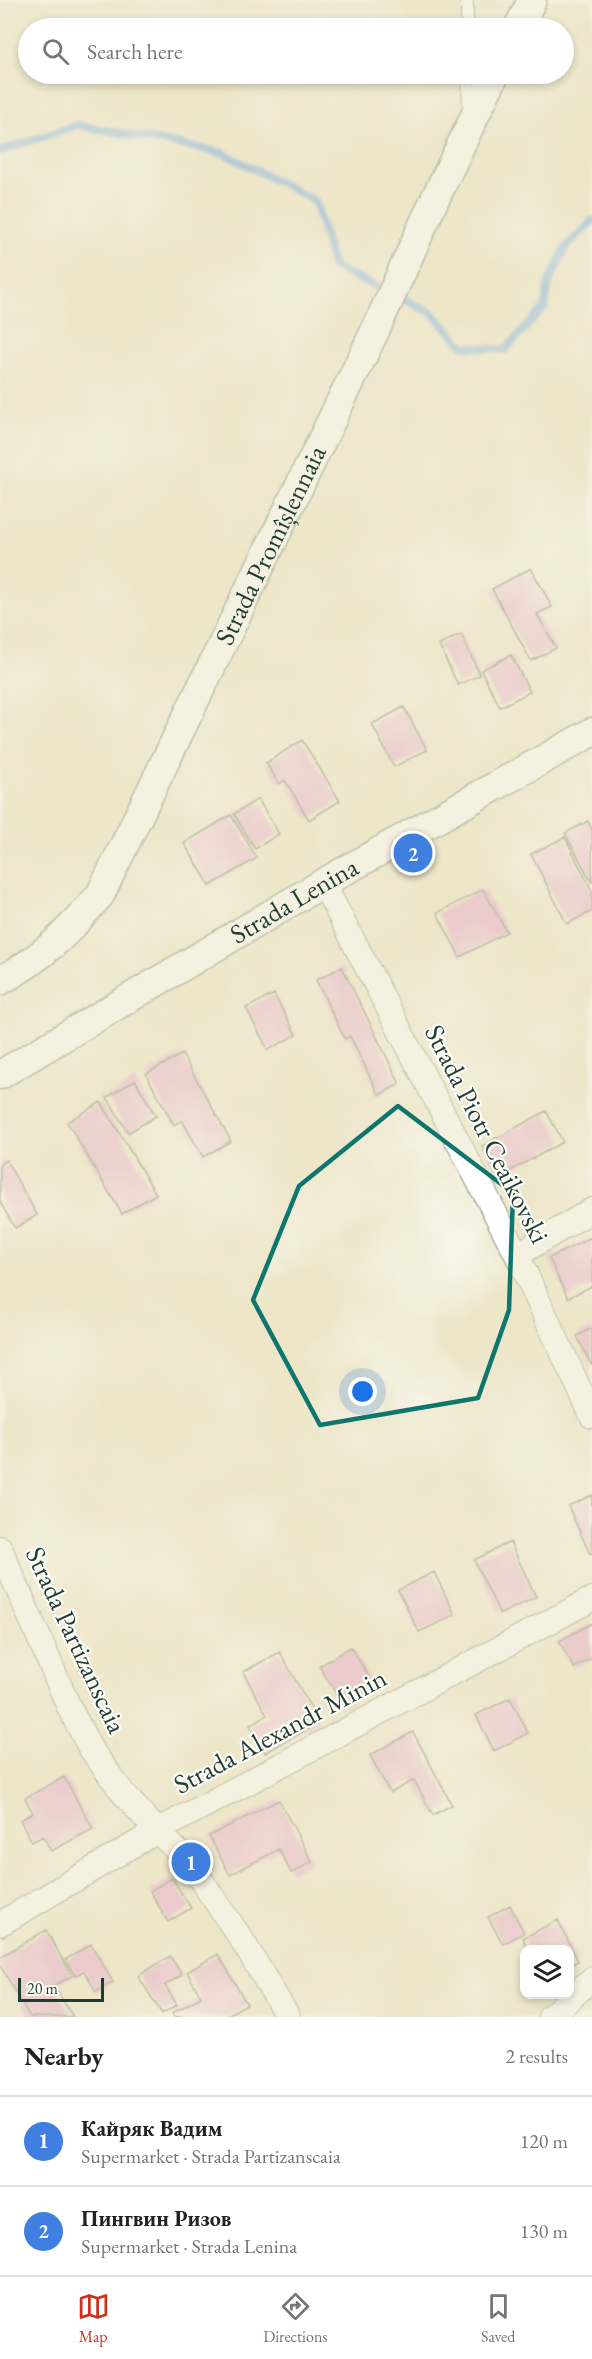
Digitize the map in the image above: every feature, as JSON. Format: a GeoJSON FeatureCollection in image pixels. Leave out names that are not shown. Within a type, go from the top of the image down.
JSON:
{"type":"FeatureCollection","features":[{"type":"Feature","properties":{"kind":"street"},"geometry":{"type":"LineString","coordinates":[[523,18],[532,0]]}},
{"type":"Feature","properties":{"kind":"street","name":"Strada Promîșlennaia"},"geometry":{"type":"LineString","coordinates":[[0,981],[22,969],[62,939],[100,895],[375,331],[490,84]]}},
{"type":"Feature","properties":{"kind":"street","name":"Strada Lenina"},"geometry":{"type":"LineString","coordinates":[[0,1075],[323,883],[592,732]]}},
{"type":"Feature","properties":{"kind":"street","name":"Strada Piotr Ceaikovski"},"geometry":{"type":"LineString","coordinates":[[323,883],[517,1255],[592,1416]]}},
{"type":"Feature","properties":{"kind":"street"},"geometry":{"type":"LineString","coordinates":[[517,1255],[592,1210]]}},
{"type":"Feature","properties":{"kind":"street","name":"Strada Partizanscaia"},"geometry":{"type":"LineString","coordinates":[[0,1548],[69,1707],[90,1748],[123,1793],[188,1861],[240,1937],[288,2017]]}},
{"type":"Feature","properties":{"kind":"street","name":"Strada Alexandr Minin"},"geometry":{"type":"LineString","coordinates":[[0,1924],[157,1831],[592,1599]]}},
{"type":"Feature","properties":{"kind":"street"},"geometry":{"type":"LineString","coordinates":[[550,2017],[592,1979]]}},
{"type":"Feature","properties":{"kind":"lane"},"geometry":{"type":"LineString","coordinates":[[467,0],[467,18]]}},
{"type":"Feature","properties":{"kind":"lane"},"geometry":{"type":"LineString","coordinates":[[468,84],[469,127]]}},
{"type":"Feature","properties":{"kind":"highlighted area"},"geometry":{"type":"Polygon","coordinates":[[[398,1106],[513,1193],[509,1310],[478,1398],[320,1425],[253,1300],[299,1186],[398,1106]]]}},
{"type":"Feature","properties":{"kind":"building"},"geometry":{"type":"Polygon","coordinates":[[[531,568],[552,607],[537,614],[556,648],[531,661],[492,589],[531,568]]]}},
{"type":"Feature","properties":{"kind":"building"},"geometry":{"type":"Polygon","coordinates":[[[461,634],[480,675],[458,685],[439,645],[461,634]]]}},
{"type":"Feature","properties":{"kind":"building"},"geometry":{"type":"Polygon","coordinates":[[[511,655],[530,692],[500,707],[481,670],[511,655]]]}},
{"type":"Feature","properties":{"kind":"building"},"geometry":{"type":"Polygon","coordinates":[[[404,707],[427,750],[394,767],[372,724],[404,707]]]}},
{"type":"Feature","properties":{"kind":"building"},"geometry":{"type":"Polygon","coordinates":[[[302,740],[340,801],[309,820],[285,780],[279,784],[266,763],[302,740]]]}},
{"type":"Feature","properties":{"kind":"building"},"geometry":{"type":"Polygon","coordinates":[[[258,799],[279,834],[255,849],[234,814],[258,799]]]}},
{"type":"Feature","properties":{"kind":"building"},"geometry":{"type":"Polygon","coordinates":[[[231,815],[257,858],[210,886],[184,843],[231,815]]]}},
{"type":"Feature","properties":{"kind":"building"},"geometry":{"type":"Polygon","coordinates":[[[588,821],[592,830],[592,883],[565,833],[588,821]]]}},
{"type":"Feature","properties":{"kind":"building"},"geometry":{"type":"Polygon","coordinates":[[[565,837],[592,891],[592,911],[567,924],[531,854],[565,837]]]}},
{"type":"Feature","properties":{"kind":"building"},"geometry":{"type":"Polygon","coordinates":[[[483,889],[507,932],[460,957],[437,913],[483,889]]]}},
{"type":"Feature","properties":{"kind":"building"},"geometry":{"type":"Polygon","coordinates":[[[342,967],[400,1084],[379,1095],[350,1036],[345,1039],[316,980],[342,967]]]}},
{"type":"Feature","properties":{"kind":"building"},"geometry":{"type":"Polygon","coordinates":[[[274,994],[296,1035],[268,1050],[246,1008],[274,994]]]}},
{"type":"Feature","properties":{"kind":"building"},"geometry":{"type":"Polygon","coordinates":[[[182,1054],[231,1141],[203,1157],[182,1120],[174,1125],[146,1074],[182,1054]]]}},
{"type":"Feature","properties":{"kind":"building"},"geometry":{"type":"Polygon","coordinates":[[[135,1080],[156,1116],[128,1133],[107,1097],[135,1080]]]}},
{"type":"Feature","properties":{"kind":"building"},"geometry":{"type":"Polygon","coordinates":[[[101,1102],[156,1194],[122,1214],[67,1122],[101,1102]]]}},
{"type":"Feature","properties":{"kind":"building"},"geometry":{"type":"Polygon","coordinates":[[[546,1111],[563,1142],[499,1177],[482,1146],[546,1111]]]}},
{"type":"Feature","properties":{"kind":"building"},"geometry":{"type":"Polygon","coordinates":[[[6,1160],[37,1215],[15,1228],[0,1202],[0,1164],[6,1160]]]}},
{"type":"Feature","properties":{"kind":"building"},"geometry":{"type":"Polygon","coordinates":[[[592,1237],[592,1286],[568,1298],[549,1258],[592,1237]]]}},
{"type":"Feature","properties":{"kind":"building"},"geometry":{"type":"Polygon","coordinates":[[[592,1328],[592,1366],[577,1336],[592,1328]]]}},
{"type":"Feature","properties":{"kind":"building"},"geometry":{"type":"Polygon","coordinates":[[[592,1495],[592,1553],[590,1554],[568,1506],[592,1495]]]}},
{"type":"Feature","properties":{"kind":"building"},"geometry":{"type":"Polygon","coordinates":[[[510,1542],[536,1597],[500,1614],[474,1560],[510,1542]]]}},
{"type":"Feature","properties":{"kind":"building"},"geometry":{"type":"Polygon","coordinates":[[[434,1572],[455,1615],[419,1632],[398,1590],[434,1572]]]}},
{"type":"Feature","properties":{"kind":"building"},"geometry":{"type":"Polygon","coordinates":[[[592,1623],[592,1658],[574,1668],[559,1641],[592,1623]]]}},
{"type":"Feature","properties":{"kind":"building"},"geometry":{"type":"Polygon","coordinates":[[[351,1647],[375,1687],[344,1706],[319,1666],[351,1647]]]}},
{"type":"Feature","properties":{"kind":"building"},"geometry":{"type":"Polygon","coordinates":[[[280,1652],[319,1723],[265,1753],[250,1725],[267,1715],[243,1672],[280,1652]]]}},
{"type":"Feature","properties":{"kind":"building"},"geometry":{"type":"Polygon","coordinates":[[[510,1698],[528,1733],[494,1751],[476,1715],[510,1698]]]}},
{"type":"Feature","properties":{"kind":"building"},"geometry":{"type":"Polygon","coordinates":[[[413,1732],[452,1805],[433,1815],[414,1780],[390,1793],[370,1755],[413,1732]]]}},
{"type":"Feature","properties":{"kind":"building"},"geometry":{"type":"Polygon","coordinates":[[[64,1777],[93,1829],[51,1851],[43,1836],[32,1842],[20,1820],[33,1813],[25,1798],[64,1777]]]}},
{"type":"Feature","properties":{"kind":"building"},"geometry":{"type":"Polygon","coordinates":[[[279,1800],[312,1862],[291,1873],[279,1849],[230,1875],[209,1836],[279,1800]]]}},
{"type":"Feature","properties":{"kind":"building"},"geometry":{"type":"Polygon","coordinates":[[[172,1878],[191,1908],[168,1922],[150,1891],[172,1878]]]}},
{"type":"Feature","properties":{"kind":"building"},"geometry":{"type":"Polygon","coordinates":[[[510,1905],[524,1933],[503,1944],[488,1917],[510,1905]]]}},
{"type":"Feature","properties":{"kind":"building"},"geometry":{"type":"Polygon","coordinates":[[[558,1920],[570,1945],[526,1945],[523,1938],[558,1920]]]}},
{"type":"Feature","properties":{"kind":"building"},"geometry":{"type":"Polygon","coordinates":[[[46,1930],[72,1976],[54,1986],[73,2017],[30,2017],[0,1965],[0,1957],[46,1930]]]}},
{"type":"Feature","properties":{"kind":"building"},"geometry":{"type":"Polygon","coordinates":[[[91,1944],[113,1982],[96,1992],[84,1971],[75,1976],[65,1960],[91,1944]]]}},
{"type":"Feature","properties":{"kind":"building"},"geometry":{"type":"Polygon","coordinates":[[[218,1954],[247,2004],[224,2017],[174,2017],[172,2013],[201,1997],[187,1972],[218,1954]]]}},
{"type":"Feature","properties":{"kind":"building"},"geometry":{"type":"Polygon","coordinates":[[[170,1956],[182,1975],[165,1985],[177,2005],[162,2014],[138,1976],[170,1956]]]}},
{"type":"Feature","properties":{"kind":"waterway"},"geometry":{"type":"LineString","coordinates":[[0,151],[77,125],[223,153],[315,201],[333,267],[431,312],[464,346],[505,350],[545,307],[549,282],[567,246],[592,221]]}},
{"type":"Feature","properties":{"kind":"place","name":"Пингвин Ризов"},"geometry":{"type":"Point","coordinates":[413,853]}},
{"type":"Feature","properties":{"kind":"place","name":"Кайряк Вадим"},"geometry":{"type":"Point","coordinates":[191,1862]}}]}
